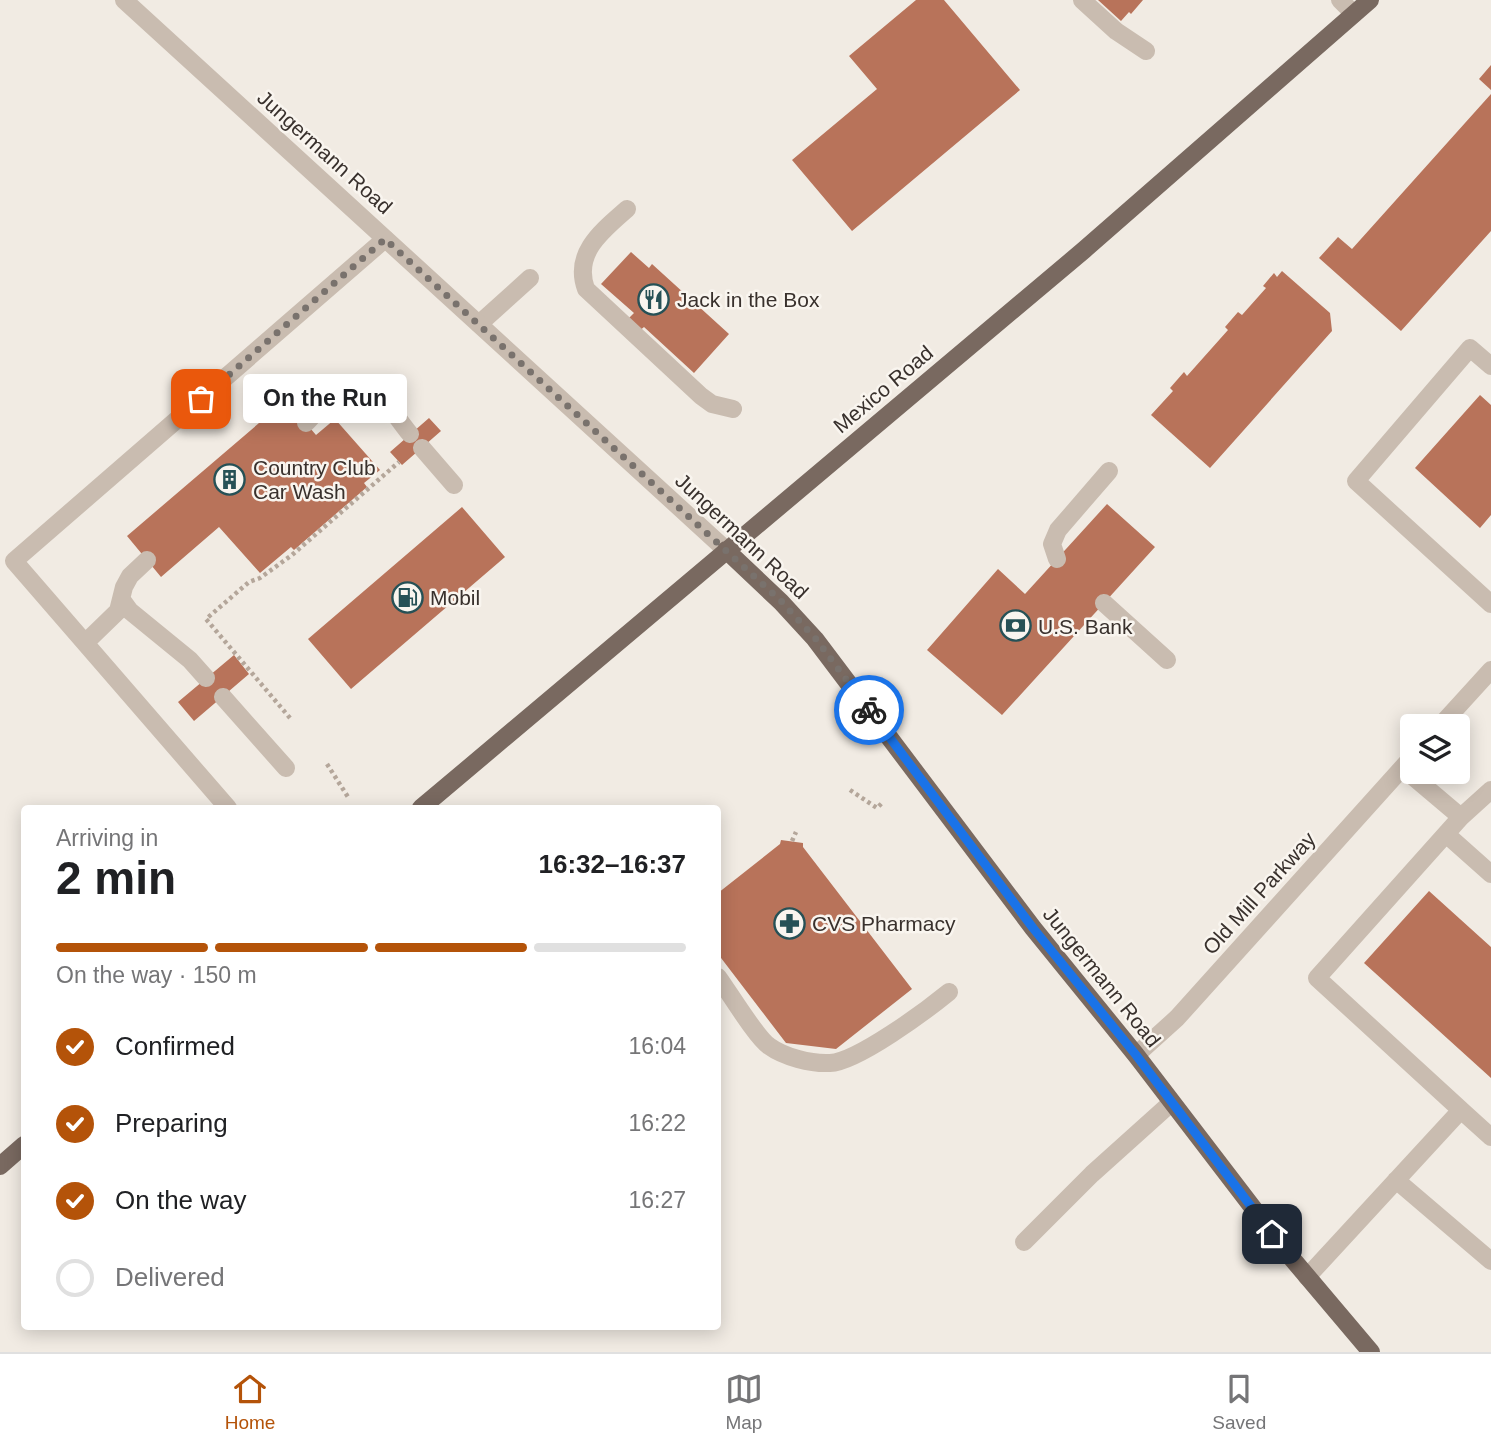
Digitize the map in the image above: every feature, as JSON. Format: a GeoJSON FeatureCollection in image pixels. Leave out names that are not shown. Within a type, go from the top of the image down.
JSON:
{"type":"FeatureCollection","features":[{"type":"Feature","properties":{"kind":"main road","name":"Mexico Road"},"geometry":{"type":"LineString","coordinates":[[425,805],[1084,250],[1370,0]]}},
{"type":"Feature","properties":{"kind":"main road","name":"Jungermann Road"},"geometry":{"type":"LineString","coordinates":[[726,550],[781,601],[816,639],[1033,928],[1136,1055],[1307,1276],[1371,1352]]}},
{"type":"Feature","properties":{"kind":"main road"},"geometry":{"type":"LineString","coordinates":[[0,1166],[21,1148]]}},
{"type":"Feature","properties":{"kind":"street","name":"Jungermann Road"},"geometry":{"type":"LineString","coordinates":[[124,0],[726,550]]}},
{"type":"Feature","properties":{"kind":"street"},"geometry":{"type":"LineString","coordinates":[[1082,0],[1116,31],[1146,51]]}},
{"type":"Feature","properties":{"kind":"street"},"geometry":{"type":"LineString","coordinates":[[1340,0],[1354,14]]}},
{"type":"Feature","properties":{"kind":"street"},"geometry":{"type":"LineString","coordinates":[[627,209],[588,248],[583,260],[582,276],[586,289],[701,397],[712,404],[733,409]]}},
{"type":"Feature","properties":{"kind":"street"},"geometry":{"type":"LineString","coordinates":[[225,805],[14,561],[385,239]]}},
{"type":"Feature","properties":{"kind":"street"},"geometry":{"type":"LineString","coordinates":[[479,324],[530,278]]}},
{"type":"Feature","properties":{"kind":"street"},"geometry":{"type":"LineString","coordinates":[[1491,366],[1470,348],[1356,481],[1491,604]]}},
{"type":"Feature","properties":{"kind":"street"},"geometry":{"type":"LineString","coordinates":[[306,423],[346,385],[358,383],[372,388],[454,485]]}},
{"type":"Feature","properties":{"kind":"street"},"geometry":{"type":"LineString","coordinates":[[1057,559],[1052,544],[1058,530],[1109,471]]}},
{"type":"Feature","properties":{"kind":"street"},"geometry":{"type":"LineString","coordinates":[[85,643],[118,611],[124,587],[130,576],[147,560]]}},
{"type":"Feature","properties":{"kind":"street"},"geometry":{"type":"LineString","coordinates":[[122,600],[130,611],[190,660],[206,678]]}},
{"type":"Feature","properties":{"kind":"street"},"geometry":{"type":"LineString","coordinates":[[1104,603],[1167,660]]}},
{"type":"Feature","properties":{"kind":"street"},"geometry":{"type":"LineString","coordinates":[[1451,714],[1491,670]]}},
{"type":"Feature","properties":{"kind":"street"},"geometry":{"type":"LineString","coordinates":[[223,697],[286,768]]}},
{"type":"Feature","properties":{"kind":"street","name":"Old Mill Parkway"},"geometry":{"type":"LineString","coordinates":[[1136,1055],[1177,1018],[1400,771]]}},
{"type":"Feature","properties":{"kind":"street"},"geometry":{"type":"LineString","coordinates":[[1429,784],[1461,817]]}},
{"type":"Feature","properties":{"kind":"street"},"geometry":{"type":"LineString","coordinates":[[1491,790],[1461,817],[1317,978],[1491,1137]]}},
{"type":"Feature","properties":{"kind":"street"},"geometry":{"type":"LineString","coordinates":[[1446,834],[1491,874]]}},
{"type":"Feature","properties":{"kind":"street"},"geometry":{"type":"LineString","coordinates":[[721,981],[766,1045],[783,1055],[832,1064],[856,1054],[925,1011],[949,992]]}},
{"type":"Feature","properties":{"kind":"street"},"geometry":{"type":"LineString","coordinates":[[1024,1242],[1092,1174],[1171,1102]]}},
{"type":"Feature","properties":{"kind":"street"},"geometry":{"type":"LineString","coordinates":[[1307,1276],[1461,1110]]}},
{"type":"Feature","properties":{"kind":"street"},"geometry":{"type":"LineString","coordinates":[[1396,1180],[1491,1261]]}},
{"type":"Feature","properties":{"kind":"path"},"geometry":{"type":"LineString","coordinates":[[290,719],[206,619],[249,582],[260,578],[292,555],[399,462]]}},
{"type":"Feature","properties":{"kind":"path"},"geometry":{"type":"LineString","coordinates":[[327,764],[348,797]]}},
{"type":"Feature","properties":{"kind":"path"},"geometry":{"type":"LineString","coordinates":[[850,790],[877,808],[883,802]]}},
{"type":"Feature","properties":{"kind":"path"},"geometry":{"type":"LineString","coordinates":[[792,841],[796,832]]}},
{"type":"Feature","properties":{"kind":"building"},"geometry":{"type":"Polygon","coordinates":[[[916,0],[944,0],[1020,90],[852,231],[792,160],[877,89],[849,56],[916,0]]]}},
{"type":"Feature","properties":{"kind":"building"},"geometry":{"type":"Polygon","coordinates":[[[1098,0],[1143,0],[1121,21],[1098,0]]]}},
{"type":"Feature","properties":{"kind":"building"},"geometry":{"type":"Polygon","coordinates":[[[1491,65],[1491,90],[1479,79],[1491,65]]]}},
{"type":"Feature","properties":{"kind":"building"},"geometry":{"type":"Polygon","coordinates":[[[1491,94],[1491,231],[1401,331],[1319,258],[1338,237],[1352,249],[1491,94]]]}},
{"type":"Feature","properties":{"kind":"building","name":"Jack in the Box"},"geometry":{"type":"Polygon","coordinates":[[[631,252],[649,268],[652,264],[729,334],[694,373],[644,327],[638,332],[626,321],[634,313],[601,284],[631,252]]]}},
{"type":"Feature","properties":{"kind":"building"},"geometry":{"type":"Polygon","coordinates":[[[1282,271],[1330,313],[1332,331],[1210,468],[1151,415],[1173,391],[1170,388],[1184,372],[1187,376],[1228,330],[1225,327],[1238,312],[1242,315],[1266,288],[1263,286],[1274,273],[1277,277],[1282,271]]]}},
{"type":"Feature","properties":{"kind":"building"},"geometry":{"type":"Polygon","coordinates":[[[1480,395],[1491,405],[1491,515],[1480,528],[1415,468],[1480,395]]]}},
{"type":"Feature","properties":{"kind":"building"},"geometry":{"type":"Polygon","coordinates":[[[286,400],[316,435],[335,419],[380,470],[364,483],[367,487],[294,550],[291,547],[260,573],[219,527],[161,577],[127,536],[286,400]]]}},
{"type":"Feature","properties":{"kind":"building"},"geometry":{"type":"Polygon","coordinates":[[[429,418],[441,431],[402,465],[390,452],[429,418]]]}},
{"type":"Feature","properties":{"kind":"building","name":"U.S. Bank"},"geometry":{"type":"Polygon","coordinates":[[[1107,504],[1155,547],[1002,715],[927,650],[998,569],[1025,594],[1107,504]]]}},
{"type":"Feature","properties":{"kind":"building","name":"Mobil"},"geometry":{"type":"Polygon","coordinates":[[[462,507],[505,557],[351,689],[308,639],[462,507]]]}},
{"type":"Feature","properties":{"kind":"building"},"geometry":{"type":"Polygon","coordinates":[[[234,655],[249,674],[194,721],[178,702],[234,655]]]}},
{"type":"Feature","properties":{"kind":"building","name":"CVS Pharmacy"},"geometry":{"type":"Polygon","coordinates":[[[781,840],[803,843],[803,847],[912,989],[836,1049],[786,1043],[721,958],[721,891],[780,844],[781,840]]]}},
{"type":"Feature","properties":{"kind":"building"},"geometry":{"type":"Polygon","coordinates":[[[1429,891],[1491,947],[1491,1078],[1364,963],[1429,891]]]}},
{"type":"Feature","properties":{"kind":"way so far"},"geometry":{"type":"LineString","coordinates":[[201,399],[385,239],[781,601],[816,639],[869,710]]}},
{"type":"Feature","properties":{"kind":"place","name":"Jack in the Box"},"geometry":{"type":"Point","coordinates":[654,299]}},
{"type":"Feature","properties":{"kind":"place","name":"On the Run"},"geometry":{"type":"Point","coordinates":[201,399]}},
{"type":"Feature","properties":{"kind":"place","name":"Country Club Car Wash"},"geometry":{"type":"Point","coordinates":[230,479]}},
{"type":"Feature","properties":{"kind":"place","name":"Mobil"},"geometry":{"type":"Point","coordinates":[407,597]}},
{"type":"Feature","properties":{"kind":"place","name":"U.S. Bank"},"geometry":{"type":"Point","coordinates":[1015,626]}},
{"type":"Feature","properties":{"kind":"place","name":"CVS Pharmacy"},"geometry":{"type":"Point","coordinates":[789,923]}},
{"type":"Feature","properties":{"kind":"route"},"geometry":{"type":"LineString","coordinates":[[869,710],[1033,928],[1136,1055],[1272,1234]]}}]}
